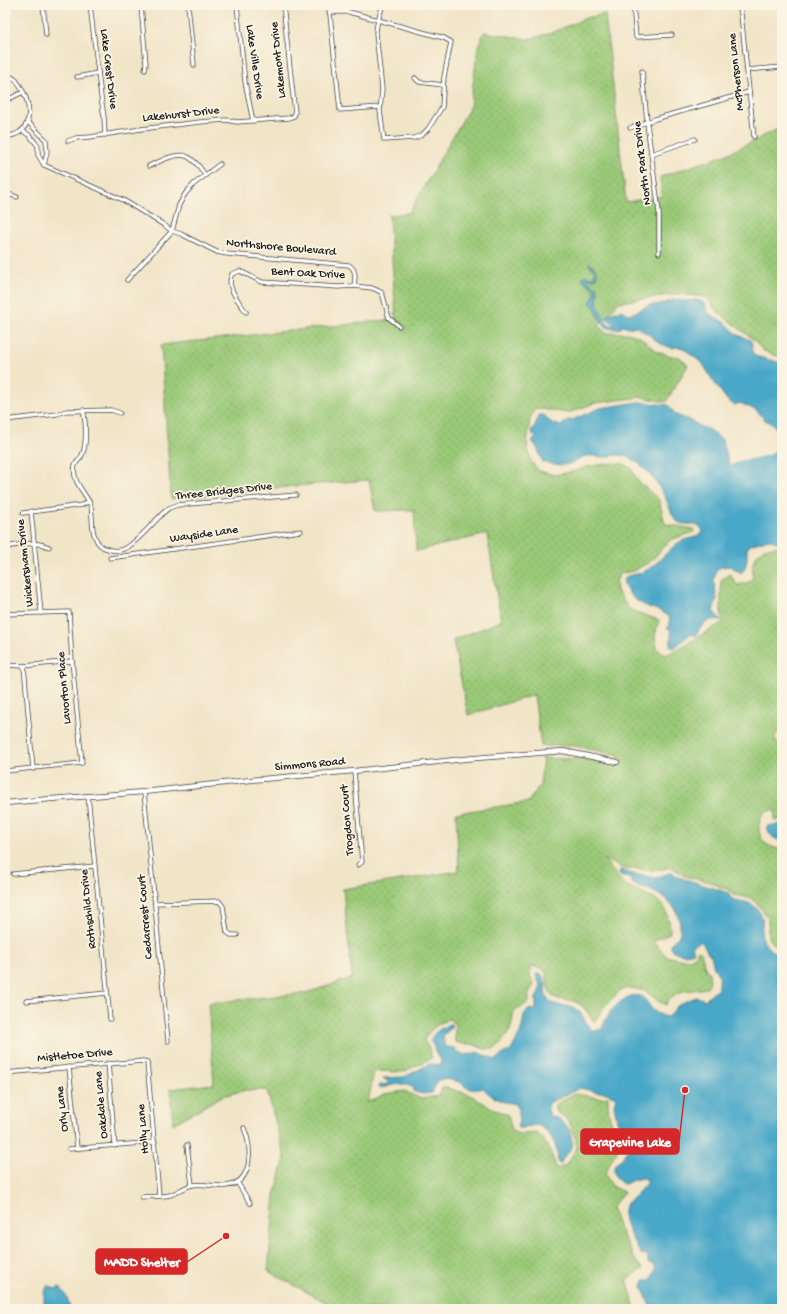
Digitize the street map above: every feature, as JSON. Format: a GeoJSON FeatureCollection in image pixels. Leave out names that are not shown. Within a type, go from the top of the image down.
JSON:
{"type":"FeatureCollection","features":[{"type":"Feature","properties":{"kind":"street"},"geometry":{"type":"LineString","coordinates":[[43,5],[46,35]]}},
{"type":"Feature","properties":{"kind":"street","name":"Lake Crest Drive"},"geometry":{"type":"LineString","coordinates":[[90,5],[105,135]]}},
{"type":"Feature","properties":{"kind":"street"},"geometry":{"type":"LineString","coordinates":[[141,5],[146,64],[145,70]]}},
{"type":"Feature","properties":{"kind":"street"},"geometry":{"type":"LineString","coordinates":[[188,5],[194,65]]}},
{"type":"Feature","properties":{"kind":"street","name":"Lake Ville Drive"},"geometry":{"type":"LineString","coordinates":[[237,5],[245,82],[252,121]]}},
{"type":"Feature","properties":{"kind":"street","name":"Lakemont Drive"},"geometry":{"type":"LineString","coordinates":[[283,5],[295,113]]}},
{"type":"Feature","properties":{"kind":"street"},"geometry":{"type":"LineString","coordinates":[[329,5],[340,110],[380,107]]}},
{"type":"Feature","properties":{"kind":"street"},"geometry":{"type":"LineString","coordinates":[[329,12],[349,12],[378,20],[444,38],[451,42],[443,85],[442,107],[424,134],[414,138],[384,140],[381,125],[380,107],[382,101],[382,89],[376,27],[378,20],[383,5]]}},
{"type":"Feature","properties":{"kind":"street"},"geometry":{"type":"LineString","coordinates":[[633,5],[636,38],[672,34]]}},
{"type":"Feature","properties":{"kind":"street","name":"McPherson Lane"},"geometry":{"type":"LineString","coordinates":[[740,5],[754,137]]}},
{"type":"Feature","properties":{"kind":"street"},"geometry":{"type":"LineString","coordinates":[[747,70],[782,67]]}},
{"type":"Feature","properties":{"kind":"street","name":"North Park Drive"},"geometry":{"type":"LineString","coordinates":[[642,71],[659,212],[659,253]]}},
{"type":"Feature","properties":{"kind":"street"},"geometry":{"type":"LineString","coordinates":[[5,74],[15,79],[27,98],[29,107],[27,121],[22,130],[19,133],[5,138]]}},
{"type":"Feature","properties":{"kind":"street"},"geometry":{"type":"LineString","coordinates":[[77,77],[98,74]]}},
{"type":"Feature","properties":{"kind":"street"},"geometry":{"type":"LineString","coordinates":[[414,78],[419,82],[443,85]]}},
{"type":"Feature","properties":{"kind":"street"},"geometry":{"type":"LineString","coordinates":[[5,101],[23,92]]}},
{"type":"Feature","properties":{"kind":"street"},"geometry":{"type":"LineString","coordinates":[[630,128],[749,92]]}},
{"type":"Feature","properties":{"kind":"street","name":"Lakehurst Drive"},"geometry":{"type":"LineString","coordinates":[[68,141],[76,138],[216,120],[237,122],[289,118],[294,116],[295,113]]}},
{"type":"Feature","properties":{"kind":"street"},"geometry":{"type":"LineString","coordinates":[[27,121],[46,140],[47,152],[44,165]]}},
{"type":"Feature","properties":{"kind":"street"},"geometry":{"type":"LineString","coordinates":[[22,130],[30,136],[38,146],[38,155],[44,165]]}},
{"type":"Feature","properties":{"kind":"street"},"geometry":{"type":"LineString","coordinates":[[35,142],[44,137]]}},
{"type":"Feature","properties":{"kind":"street"},"geometry":{"type":"LineString","coordinates":[[651,154],[695,139]]}},
{"type":"Feature","properties":{"kind":"street"},"geometry":{"type":"LineString","coordinates":[[149,166],[178,155],[187,156],[194,160],[205,175]]}},
{"type":"Feature","properties":{"kind":"street"},"geometry":{"type":"LineString","coordinates":[[127,280],[172,231],[179,205],[185,194],[205,175],[220,164]]}},
{"type":"Feature","properties":{"kind":"street","name":"Northshore Boulevard"},"geometry":{"type":"LineString","coordinates":[[44,165],[123,200],[172,231],[217,252],[349,265],[352,267],[355,274],[354,286]]}},
{"type":"Feature","properties":{"kind":"street"},"geometry":{"type":"LineString","coordinates":[[5,197],[12,196],[17,198]]}},
{"type":"Feature","properties":{"kind":"street","name":"Bent Oak Drive"},"geometry":{"type":"LineString","coordinates":[[246,312],[231,288],[229,282],[232,274],[240,271],[262,282],[338,287],[354,286]]}},
{"type":"Feature","properties":{"kind":"street"},"geometry":{"type":"LineString","coordinates":[[354,286],[372,288],[381,292],[385,299],[390,318],[399,326]]}},
{"type":"Feature","properties":{"kind":"street","name":"Three Bridges Drive"},"geometry":{"type":"LineString","coordinates":[[84,410],[86,433],[83,454],[75,464],[77,483],[91,508],[94,536],[97,542],[104,548],[112,550],[127,548],[163,513],[169,508],[177,505],[296,495]]}},
{"type":"Feature","properties":{"kind":"street"},"geometry":{"type":"LineString","coordinates":[[5,420],[57,414],[66,411],[111,410],[120,413]]}},
{"type":"Feature","properties":{"kind":"street"},"geometry":{"type":"LineString","coordinates":[[23,513],[82,505],[88,501]]}},
{"type":"Feature","properties":{"kind":"street","name":"Wickersham Drive"},"geometry":{"type":"LineString","coordinates":[[31,511],[41,613]]}},
{"type":"Feature","properties":{"kind":"street","name":"Wayside Lane"},"geometry":{"type":"LineString","coordinates":[[110,558],[301,531]]}},
{"type":"Feature","properties":{"kind":"street"},"geometry":{"type":"LineString","coordinates":[[5,547],[34,543],[42,543],[50,547]]}},
{"type":"Feature","properties":{"kind":"street","name":"Lavorton Place"},"geometry":{"type":"LineString","coordinates":[[33,769],[82,763],[72,661],[70,612],[41,613]]}},
{"type":"Feature","properties":{"kind":"street"},"geometry":{"type":"LineString","coordinates":[[5,614],[13,615],[41,613]]}},
{"type":"Feature","properties":{"kind":"street"},"geometry":{"type":"LineString","coordinates":[[5,665],[24,666],[72,661]]}},
{"type":"Feature","properties":{"kind":"street"},"geometry":{"type":"LineString","coordinates":[[5,771],[33,769],[24,666]]}},
{"type":"Feature","properties":{"kind":"street","name":"Simmons Road"},"geometry":{"type":"LineString","coordinates":[[5,803],[144,792],[464,759],[563,751],[617,762]]}},
{"type":"Feature","properties":{"kind":"street","name":"Trogdon Court"},"geometry":{"type":"LineString","coordinates":[[354,771],[362,862],[358,864]]}},
{"type":"Feature","properties":{"kind":"street","name":"Cedarcrest Court"},"geometry":{"type":"LineString","coordinates":[[144,792],[168,1041]]}},
{"type":"Feature","properties":{"kind":"street","name":"Rothschild Drive"},"geometry":{"type":"LineString","coordinates":[[88,796],[110,1019]]}},
{"type":"Feature","properties":{"kind":"street"},"geometry":{"type":"LineString","coordinates":[[13,874],[95,866]]}},
{"type":"Feature","properties":{"kind":"street"},"geometry":{"type":"LineString","coordinates":[[155,903],[219,901],[223,906],[227,932],[231,935],[237,935]]}},
{"type":"Feature","properties":{"kind":"street"},"geometry":{"type":"LineString","coordinates":[[26,1001],[107,993]]}},
{"type":"Feature","properties":{"kind":"street","name":"Mistletoe Drive"},"geometry":{"type":"LineString","coordinates":[[5,1073],[143,1061],[147,1062]]}},
{"type":"Feature","properties":{"kind":"street","name":"Holly Lane"},"geometry":{"type":"LineString","coordinates":[[147,1062],[159,1195]]}},
{"type":"Feature","properties":{"kind":"street","name":"Oakdale Lane"},"geometry":{"type":"LineString","coordinates":[[108,1064],[115,1146]]}},
{"type":"Feature","properties":{"kind":"street","name":"Orly Lane"},"geometry":{"type":"LineString","coordinates":[[69,1067],[77,1148]]}},
{"type":"Feature","properties":{"kind":"street"},"geometry":{"type":"LineString","coordinates":[[142,1197],[159,1195],[166,1196],[192,1185],[228,1186],[237,1182],[249,1165],[249,1150],[244,1128]]}},
{"type":"Feature","properties":{"kind":"street"},"geometry":{"type":"LineString","coordinates":[[70,1149],[155,1142]]}},
{"type":"Feature","properties":{"kind":"street"},"geometry":{"type":"LineString","coordinates":[[187,1145],[192,1185]]}},
{"type":"Feature","properties":{"kind":"street"},"geometry":{"type":"LineString","coordinates":[[237,1182],[250,1203]]}},
{"type":"Feature","properties":{"kind":"green space"},"geometry":{"type":"Polygon","coordinates":[[[605,14],[626,202],[662,196],[660,177],[725,155],[782,127],[782,357],[762,350],[755,341],[716,310],[707,297],[677,294],[619,302],[598,326],[606,333],[627,333],[640,337],[656,351],[671,356],[680,357],[688,365],[666,402],[642,397],[595,403],[568,413],[535,408],[530,419],[527,445],[531,461],[539,471],[555,475],[576,471],[589,466],[614,463],[624,464],[631,468],[637,480],[659,500],[665,524],[694,529],[694,532],[670,540],[650,562],[633,571],[619,574],[616,582],[617,591],[628,608],[659,620],[655,636],[657,649],[666,655],[723,622],[721,611],[721,580],[730,574],[737,585],[750,581],[753,575],[753,563],[758,554],[764,548],[782,546],[782,732],[778,733],[774,738],[782,748],[782,819],[775,821],[775,810],[769,811],[761,818],[759,828],[765,843],[782,850],[782,948],[769,940],[768,918],[757,903],[751,898],[733,895],[730,890],[720,887],[714,883],[685,876],[672,867],[651,871],[624,869],[604,859],[615,874],[626,884],[634,890],[656,900],[664,908],[668,917],[670,933],[653,941],[666,956],[678,959],[690,959],[696,955],[698,950],[701,952],[705,968],[709,973],[710,981],[707,988],[683,991],[668,1000],[666,1005],[658,1001],[646,991],[630,988],[621,990],[603,1008],[594,1022],[577,1002],[554,997],[549,991],[547,976],[543,969],[531,967],[530,975],[534,985],[529,993],[529,1002],[514,1011],[509,1032],[495,1049],[484,1049],[473,1044],[455,1042],[455,1024],[449,1019],[434,1027],[424,1040],[429,1048],[432,1058],[403,1072],[374,1071],[368,1103],[384,1094],[405,1091],[421,1099],[438,1096],[443,1087],[468,1094],[492,1108],[508,1115],[512,1131],[518,1134],[537,1133],[547,1145],[557,1169],[566,1165],[577,1148],[575,1137],[569,1123],[565,1118],[556,1112],[554,1106],[574,1094],[601,1098],[608,1097],[611,1122],[616,1132],[624,1142],[614,1155],[605,1174],[613,1187],[624,1192],[612,1207],[613,1212],[617,1224],[633,1256],[643,1269],[627,1279],[635,1309],[338,1309],[268,1271],[275,1195],[285,1158],[267,1090],[246,1090],[222,1096],[173,1124],[170,1089],[214,1084],[208,1003],[306,993],[352,978],[343,889],[459,871],[456,813],[528,802],[540,785],[543,758],[566,759],[582,757],[618,766],[619,755],[575,746],[541,746],[534,695],[468,715],[453,640],[501,621],[487,534],[416,551],[414,510],[375,511],[369,480],[171,499],[161,345],[396,319],[389,215],[409,213],[470,107],[478,46],[484,32],[528,39],[551,33],[586,18],[605,14]]]}},
{"type":"Feature","properties":{"kind":"water"},"geometry":{"type":"Polygon","coordinates":[[[589,263],[596,269],[597,278],[587,279],[587,281],[597,287],[597,304],[606,322],[610,325],[616,325],[606,318],[610,313],[621,310],[631,314],[649,305],[662,304],[676,299],[684,301],[696,300],[705,304],[707,312],[727,324],[736,334],[750,340],[752,343],[752,352],[755,356],[782,363],[782,438],[774,425],[765,420],[756,410],[740,403],[734,405],[727,400],[703,364],[683,348],[672,348],[659,343],[635,326],[628,328],[623,326],[619,329],[615,329],[605,326],[596,310],[590,303],[595,293],[595,289],[584,281],[583,277],[585,276],[594,277],[595,271],[589,263]]]}},
{"type":"Feature","properties":{"kind":"water"},"geometry":{"type":"Polygon","coordinates":[[[639,402],[668,405],[676,415],[708,429],[723,441],[730,467],[740,461],[771,455],[782,444],[782,541],[777,542],[769,539],[747,547],[746,565],[741,573],[730,566],[721,567],[716,570],[714,580],[717,599],[713,611],[721,620],[708,621],[699,629],[696,636],[690,634],[674,648],[670,646],[671,633],[670,629],[667,628],[670,625],[669,616],[642,604],[633,598],[625,588],[624,578],[645,571],[654,565],[678,543],[698,536],[703,531],[697,525],[681,523],[675,519],[657,484],[646,470],[633,460],[617,455],[604,457],[588,456],[582,457],[569,464],[550,464],[543,462],[536,446],[532,441],[537,436],[533,435],[531,430],[534,427],[539,415],[544,415],[552,423],[561,426],[568,420],[572,420],[600,408],[639,402]]]}},
{"type":"Feature","properties":{"kind":"water"},"geometry":{"type":"Polygon","coordinates":[[[782,824],[782,841],[772,836],[767,826],[782,824]]]}},
{"type":"Feature","properties":{"kind":"water"},"geometry":{"type":"Polygon","coordinates":[[[620,870],[636,875],[656,878],[672,872],[678,877],[729,893],[733,899],[753,905],[757,908],[762,917],[762,935],[766,945],[769,949],[777,953],[782,953],[782,1309],[651,1309],[642,1286],[644,1280],[651,1279],[656,1269],[653,1264],[648,1263],[648,1255],[641,1254],[628,1229],[624,1216],[626,1204],[648,1182],[642,1178],[625,1184],[615,1176],[615,1164],[622,1159],[626,1151],[631,1148],[632,1144],[617,1121],[614,1105],[616,1097],[604,1092],[596,1092],[580,1088],[549,1103],[548,1109],[550,1116],[560,1119],[571,1131],[573,1145],[571,1150],[563,1158],[561,1164],[559,1164],[556,1147],[544,1129],[536,1125],[518,1128],[517,1126],[519,1121],[517,1105],[498,1100],[483,1088],[470,1089],[460,1082],[443,1079],[438,1080],[432,1093],[423,1094],[415,1092],[412,1086],[402,1084],[379,1088],[380,1085],[387,1084],[389,1082],[383,1078],[404,1077],[430,1064],[440,1065],[441,1060],[437,1056],[430,1041],[436,1032],[449,1024],[451,1024],[452,1027],[443,1036],[444,1045],[454,1048],[459,1053],[468,1054],[477,1052],[496,1060],[505,1053],[511,1051],[520,1033],[525,1013],[531,1009],[535,1011],[536,1008],[536,998],[541,986],[536,974],[540,974],[545,980],[545,992],[551,1002],[558,1005],[571,1007],[579,1011],[594,1031],[602,1029],[607,1018],[616,1006],[628,997],[634,995],[642,997],[654,1011],[667,1017],[672,1014],[676,1007],[690,999],[698,997],[707,1000],[707,997],[718,989],[720,977],[714,968],[711,955],[701,941],[692,946],[694,952],[683,954],[673,950],[670,944],[678,937],[680,933],[680,924],[676,910],[665,898],[648,889],[639,888],[632,883],[630,878],[619,875],[620,870]]]}},
{"type":"Feature","properties":{"kind":"water"},"geometry":{"type":"Polygon","coordinates":[[[48,1285],[55,1289],[60,1287],[67,1297],[70,1309],[44,1309],[44,1293],[48,1285]]]}},
{"type":"Feature","properties":{"kind":"place","name":"Grapevine Lake"},"geometry":{"type":"Point","coordinates":[685,1090]}},
{"type":"Feature","properties":{"kind":"place","name":"MADD Shelter"},"geometry":{"type":"Point","coordinates":[226,1236]}}]}
